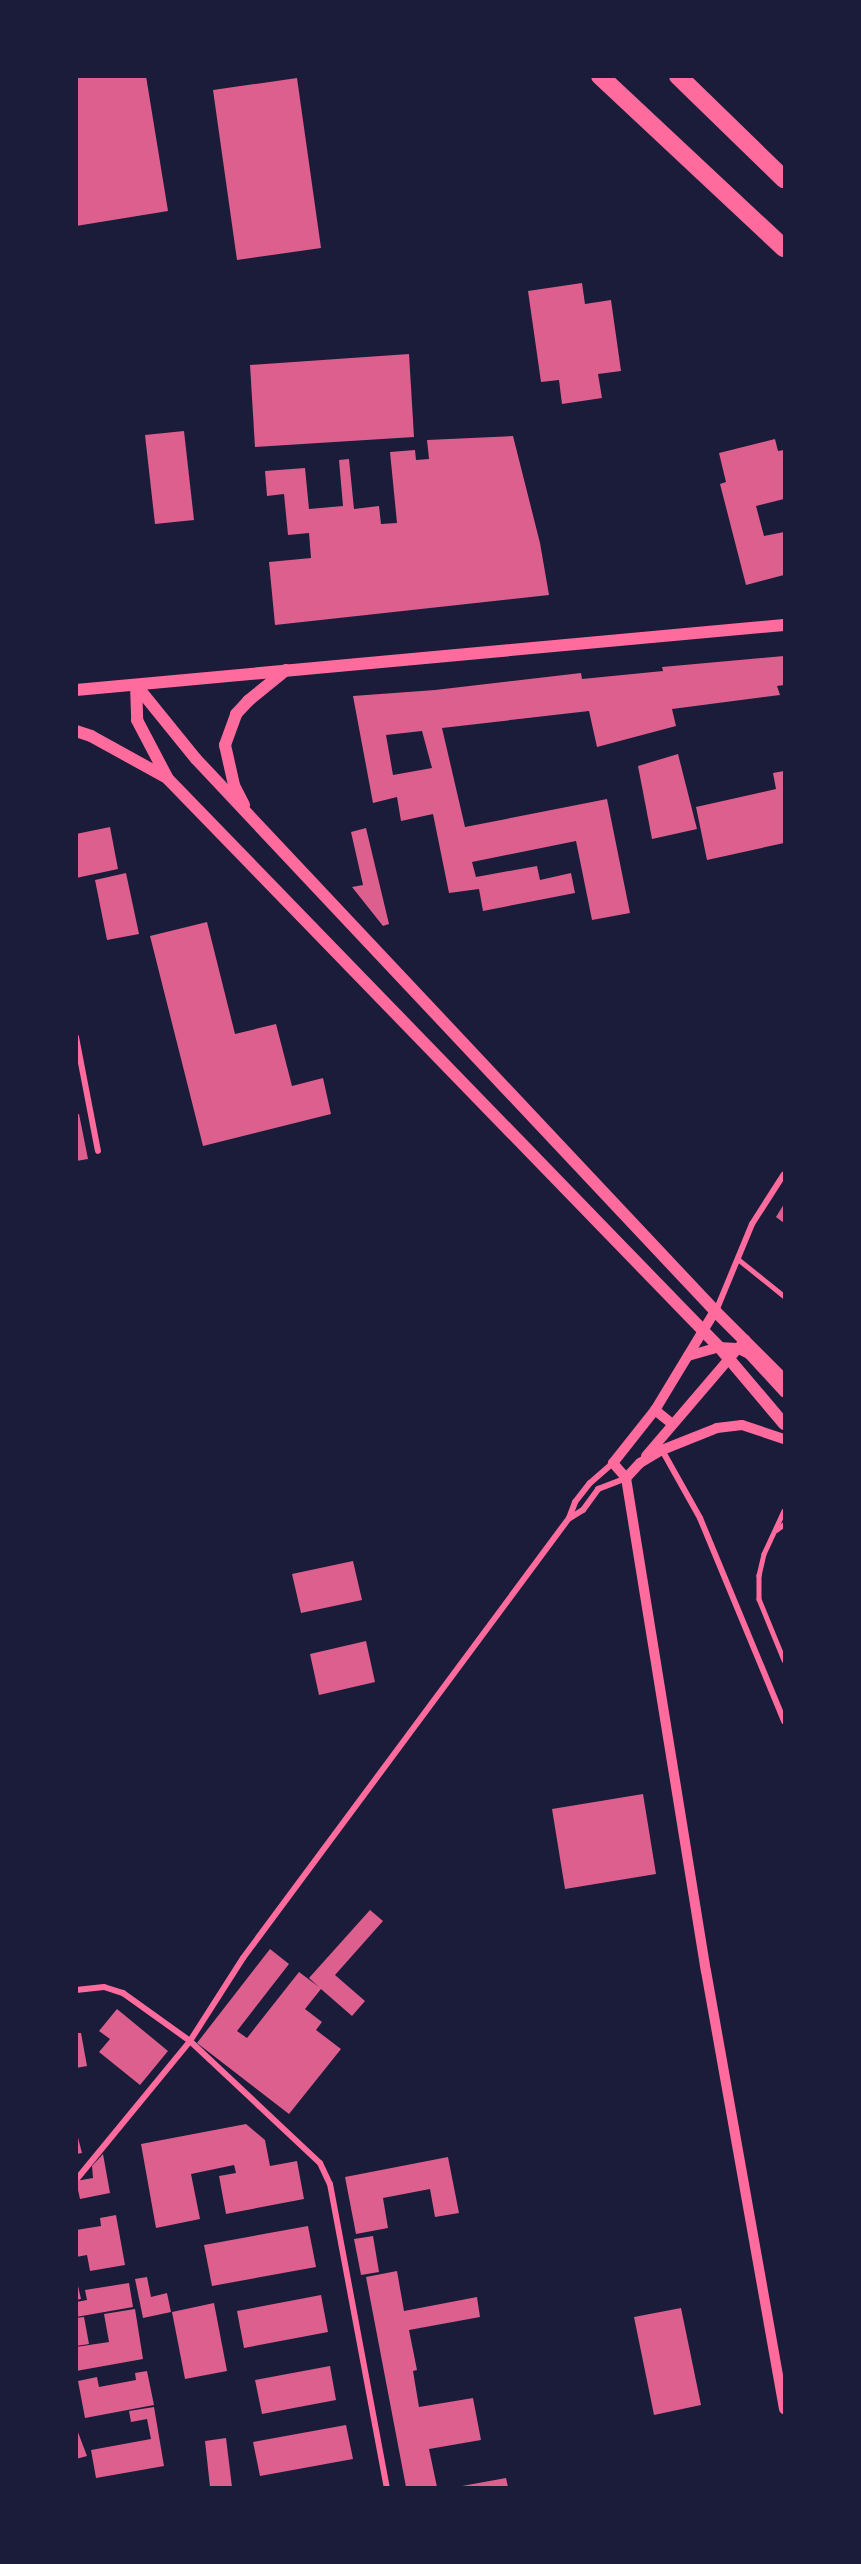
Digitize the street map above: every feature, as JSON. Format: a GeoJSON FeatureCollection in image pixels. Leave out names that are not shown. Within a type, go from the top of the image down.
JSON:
{"type":"FeatureCollection","features":[{"type":"Feature","properties":{"kind":"highway"},"geometry":{"type":"LineString","coordinates":[[600,76],[784,248]]}},
{"type":"Feature","properties":{"kind":"highway"},"geometry":{"type":"LineString","coordinates":[[678,76],[784,178]]}},
{"type":"Feature","properties":{"kind":"main road"},"geometry":{"type":"LineString","coordinates":[[76,690],[784,625]]}},
{"type":"Feature","properties":{"kind":"main road"},"geometry":{"type":"LineString","coordinates":[[252,819],[234,785],[225,745],[236,714],[248,701],[287,670]]}},
{"type":"Feature","properties":{"kind":"main road"},"geometry":{"type":"LineString","coordinates":[[136,685],[137,720],[168,779],[719,1347],[737,1349],[784,1380]]}},
{"type":"Feature","properties":{"kind":"main road"},"geometry":{"type":"LineString","coordinates":[[136,685],[172,732],[252,819],[715,1311],[784,1424]]}},
{"type":"Feature","properties":{"kind":"main road"},"geometry":{"type":"LineString","coordinates":[[76,731],[168,779]]}},
{"type":"Feature","properties":{"kind":"street"},"geometry":{"type":"LineString","coordinates":[[76,1037],[98,1151]]}},
{"type":"Feature","properties":{"kind":"street"},"geometry":{"type":"LineString","coordinates":[[76,2180],[190,2041],[243,1958],[569,1518],[575,1502],[590,1482],[613,1463],[655,1410],[704,1332],[752,1224],[784,1174]]}},
{"type":"Feature","properties":{"kind":"street"},"geometry":{"type":"LineString","coordinates":[[688,1356],[719,1347]]}},
{"type":"Feature","properties":{"kind":"street"},"geometry":{"type":"LineString","coordinates":[[569,1518],[583,1510],[598,1489],[626,1478],[737,1349],[749,1354],[784,1392]]}},
{"type":"Feature","properties":{"kind":"street"},"geometry":{"type":"LineString","coordinates":[[655,1410],[672,1425]]}},
{"type":"Feature","properties":{"kind":"street"},"geometry":{"type":"LineString","coordinates":[[640,1463],[662,1450],[717,1428],[742,1425],[784,1439]]}},
{"type":"Feature","properties":{"kind":"street"},"geometry":{"type":"LineString","coordinates":[[662,1450],[700,1518],[784,1722]]}},
{"type":"Feature","properties":{"kind":"street"},"geometry":{"type":"LineString","coordinates":[[613,1463],[626,1478],[706,1971],[784,2409]]}},
{"type":"Feature","properties":{"kind":"street"},"geometry":{"type":"LineString","coordinates":[[76,1990],[104,1986],[123,1993],[190,2041],[320,2163],[330,2184],[387,2487]]}},
{"type":"Feature","properties":{"kind":"lane"},"geometry":{"type":"LineString","coordinates":[[738,1258],[784,1296]]}},
{"type":"Feature","properties":{"kind":"lane"},"geometry":{"type":"LineString","coordinates":[[784,1511],[764,1554],[759,1575],[759,1599],[784,1660]]}},
{"type":"Feature","properties":{"kind":"lane"},"geometry":{"type":"LineString","coordinates":[[774,1532],[784,1524]]}},
{"type":"Feature","properties":{"kind":"building"},"geometry":{"type":"Polygon","coordinates":[[[76,76],[146,76],[168,211],[76,226],[76,76]]]}},
{"type":"Feature","properties":{"kind":"building"},"geometry":{"type":"Polygon","coordinates":[[[297,78],[321,248],[237,260],[213,90],[297,78]]]}},
{"type":"Feature","properties":{"kind":"building"},"geometry":{"type":"Polygon","coordinates":[[[582,283],[585,304],[611,300],[621,371],[598,374],[602,398],[562,404],[559,380],[541,382],[528,291],[582,283]]]}},
{"type":"Feature","properties":{"kind":"building"},"geometry":{"type":"Polygon","coordinates":[[[409,354],[414,437],[255,447],[250,365],[409,354]]]}},
{"type":"Feature","properties":{"kind":"building"},"geometry":{"type":"Polygon","coordinates":[[[184,431],[194,520],[155,524],[145,435],[184,431]]]}},
{"type":"Feature","properties":{"kind":"building"},"geometry":{"type":"Polygon","coordinates":[[[513,436],[540,543],[549,595],[275,625],[269,562],[311,558],[309,533],[288,535],[284,494],[267,496],[265,471],[305,468],[309,509],[343,506],[339,460],[349,459],[354,509],[379,506],[381,524],[397,523],[390,452],[415,450],[416,460],[429,459],[427,440],[513,436]]]}},
{"type":"Feature","properties":{"kind":"building"},"geometry":{"type":"Polygon","coordinates":[[[775,439],[778,451],[784,450],[784,499],[756,506],[764,536],[784,532],[784,575],[746,585],[720,484],[726,482],[719,453],[775,439]]]}},
{"type":"Feature","properties":{"kind":"building"},"geometry":{"type":"Polygon","coordinates":[[[784,656],[784,685],[777,686],[780,695],[672,709],[676,726],[597,747],[589,711],[442,728],[465,827],[607,799],[630,913],[592,920],[576,841],[472,862],[476,877],[537,866],[540,880],[571,873],[575,893],[483,911],[479,889],[449,893],[433,814],[401,821],[397,797],[373,803],[353,696],[435,690],[581,673],[582,679],[663,671],[662,667],[784,656]],[[422,731],[386,735],[393,775],[432,768],[422,731]]]}},
{"type":"Feature","properties":{"kind":"building"},"geometry":{"type":"Polygon","coordinates":[[[678,754],[697,829],[652,839],[638,766],[678,754]]]}},
{"type":"Feature","properties":{"kind":"building"},"geometry":{"type":"Polygon","coordinates":[[[784,771],[784,843],[707,860],[696,807],[776,789],[773,773],[784,771]]]}},
{"type":"Feature","properties":{"kind":"building"},"geometry":{"type":"Polygon","coordinates":[[[110,827],[118,869],[76,878],[76,834],[110,827]]]}},
{"type":"Feature","properties":{"kind":"building"},"geometry":{"type":"Polygon","coordinates":[[[366,828],[389,924],[383,926],[352,887],[363,885],[351,832],[366,828]]]}},
{"type":"Feature","properties":{"kind":"building"},"geometry":{"type":"Polygon","coordinates":[[[126,873],[139,934],[107,940],[95,880],[126,873]]]}},
{"type":"Feature","properties":{"kind":"building"},"geometry":{"type":"Polygon","coordinates":[[[207,922],[235,1034],[276,1024],[292,1086],[323,1078],[331,1114],[203,1146],[150,936],[207,922]]]}},
{"type":"Feature","properties":{"kind":"building"},"geometry":{"type":"Polygon","coordinates":[[[76,1114],[79,1114],[88,1159],[76,1161],[76,1114]]]}},
{"type":"Feature","properties":{"kind":"building"},"geometry":{"type":"Polygon","coordinates":[[[784,1204],[784,1223],[776,1217],[784,1204]]]}},
{"type":"Feature","properties":{"kind":"building"},"geometry":{"type":"Polygon","coordinates":[[[353,1561],[362,1600],[301,1613],[292,1574],[353,1561]]]}},
{"type":"Feature","properties":{"kind":"building"},"geometry":{"type":"Polygon","coordinates":[[[366,1641],[375,1682],[319,1695],[310,1654],[366,1641]]]}},
{"type":"Feature","properties":{"kind":"building"},"geometry":{"type":"Polygon","coordinates":[[[643,1794],[656,1874],[565,1889],[552,1809],[643,1794]]]}},
{"type":"Feature","properties":{"kind":"building"},"geometry":{"type":"Polygon","coordinates":[[[370,1910],[383,1921],[335,1975],[365,2001],[352,2016],[321,1989],[305,2009],[322,2022],[316,2030],[341,2049],[289,2114],[197,2043],[270,1949],[289,1964],[237,2031],[247,2038],[299,1972],[319,1987],[309,1978],[370,1910]]]}},
{"type":"Feature","properties":{"kind":"building"},"geometry":{"type":"Polygon","coordinates":[[[117,2009],[168,2051],[140,2085],[99,2052],[110,2039],[99,2031],[117,2009]]]}},
{"type":"Feature","properties":{"kind":"building"},"geometry":{"type":"Polygon","coordinates":[[[76,2033],[81,2033],[87,2066],[76,2068],[76,2033]]]}},
{"type":"Feature","properties":{"kind":"building"},"geometry":{"type":"Polygon","coordinates":[[[246,2124],[265,2140],[270,2166],[297,2161],[304,2199],[226,2214],[219,2176],[236,2173],[234,2165],[191,2174],[200,2219],[156,2228],[141,2144],[246,2124]]]}},
{"type":"Feature","properties":{"kind":"building"},"geometry":{"type":"Polygon","coordinates":[[[76,2130],[82,2153],[76,2154],[76,2130]]]}},
{"type":"Feature","properties":{"kind":"building"},"geometry":{"type":"Polygon","coordinates":[[[103,2154],[110,2193],[80,2199],[76,2181],[93,2178],[92,2166],[103,2154]]]}},
{"type":"Feature","properties":{"kind":"building"},"geometry":{"type":"Polygon","coordinates":[[[448,2157],[459,2213],[435,2217],[430,2189],[383,2198],[388,2228],[356,2234],[345,2177],[448,2157]]]}},
{"type":"Feature","properties":{"kind":"building"},"geometry":{"type":"Polygon","coordinates":[[[116,2215],[125,2265],[90,2271],[87,2255],[76,2257],[76,2230],[101,2226],[100,2218],[116,2215]]]}},
{"type":"Feature","properties":{"kind":"building"},"geometry":{"type":"Polygon","coordinates":[[[308,2226],[316,2267],[212,2286],[204,2245],[308,2226]]]}},
{"type":"Feature","properties":{"kind":"building"},"geometry":{"type":"Polygon","coordinates":[[[373,2236],[379,2272],[361,2275],[354,2239],[373,2236]]]}},
{"type":"Feature","properties":{"kind":"building"},"geometry":{"type":"Polygon","coordinates":[[[397,2271],[404,2311],[477,2297],[480,2317],[409,2330],[417,2370],[413,2371],[419,2407],[473,2398],[481,2440],[429,2449],[437,2487],[406,2487],[366,2277],[397,2271]]]}},
{"type":"Feature","properties":{"kind":"building"},"geometry":{"type":"Polygon","coordinates":[[[76,2277],[81,2299],[76,2300],[76,2277]]]}},
{"type":"Feature","properties":{"kind":"building"},"geometry":{"type":"Polygon","coordinates":[[[147,2277],[151,2297],[167,2293],[171,2312],[143,2318],[135,2279],[147,2277]]]}},
{"type":"Feature","properties":{"kind":"building"},"geometry":{"type":"Polygon","coordinates":[[[129,2283],[133,2307],[76,2317],[76,2302],[87,2300],[85,2290],[129,2283]]]}},
{"type":"Feature","properties":{"kind":"building"},"geometry":{"type":"Polygon","coordinates":[[[321,2295],[328,2332],[244,2348],[237,2311],[321,2295]]]}},
{"type":"Feature","properties":{"kind":"building"},"geometry":{"type":"Polygon","coordinates":[[[214,2303],[227,2371],[185,2379],[172,2312],[214,2303]]]}},
{"type":"Feature","properties":{"kind":"building"},"geometry":{"type":"Polygon","coordinates":[[[681,2308],[701,2405],[654,2415],[634,2317],[681,2308]]]}},
{"type":"Feature","properties":{"kind":"building"},"geometry":{"type":"Polygon","coordinates":[[[135,2309],[143,2359],[76,2371],[76,2347],[109,2342],[104,2314],[135,2309]]]}},
{"type":"Feature","properties":{"kind":"building"},"geometry":{"type":"Polygon","coordinates":[[[84,2317],[89,2344],[76,2346],[76,2318],[84,2317]]]}},
{"type":"Feature","properties":{"kind":"building"},"geometry":{"type":"Polygon","coordinates":[[[330,2366],[336,2400],[262,2414],[255,2380],[330,2366]]]}},
{"type":"Feature","properties":{"kind":"building"},"geometry":{"type":"Polygon","coordinates":[[[147,2371],[154,2405],[85,2418],[78,2381],[97,2377],[99,2387],[136,2380],[135,2373],[147,2371]]]}},
{"type":"Feature","properties":{"kind":"building"},"geometry":{"type":"Polygon","coordinates":[[[154,2407],[164,2466],[96,2478],[91,2450],[151,2439],[147,2419],[131,2422],[129,2411],[154,2407]]]}},
{"type":"Feature","properties":{"kind":"building"},"geometry":{"type":"Polygon","coordinates":[[[346,2425],[353,2459],[260,2476],[253,2442],[346,2425]]]}},
{"type":"Feature","properties":{"kind":"building"},"geometry":{"type":"Polygon","coordinates":[[[76,2427],[87,2456],[76,2459],[76,2427]]]}},
{"type":"Feature","properties":{"kind":"building"},"geometry":{"type":"Polygon","coordinates":[[[226,2438],[232,2487],[210,2487],[205,2441],[226,2438]]]}},
{"type":"Feature","properties":{"kind":"building"},"geometry":{"type":"Polygon","coordinates":[[[506,2478],[508,2487],[462,2487],[462,2486],[506,2478]]]}}]}
